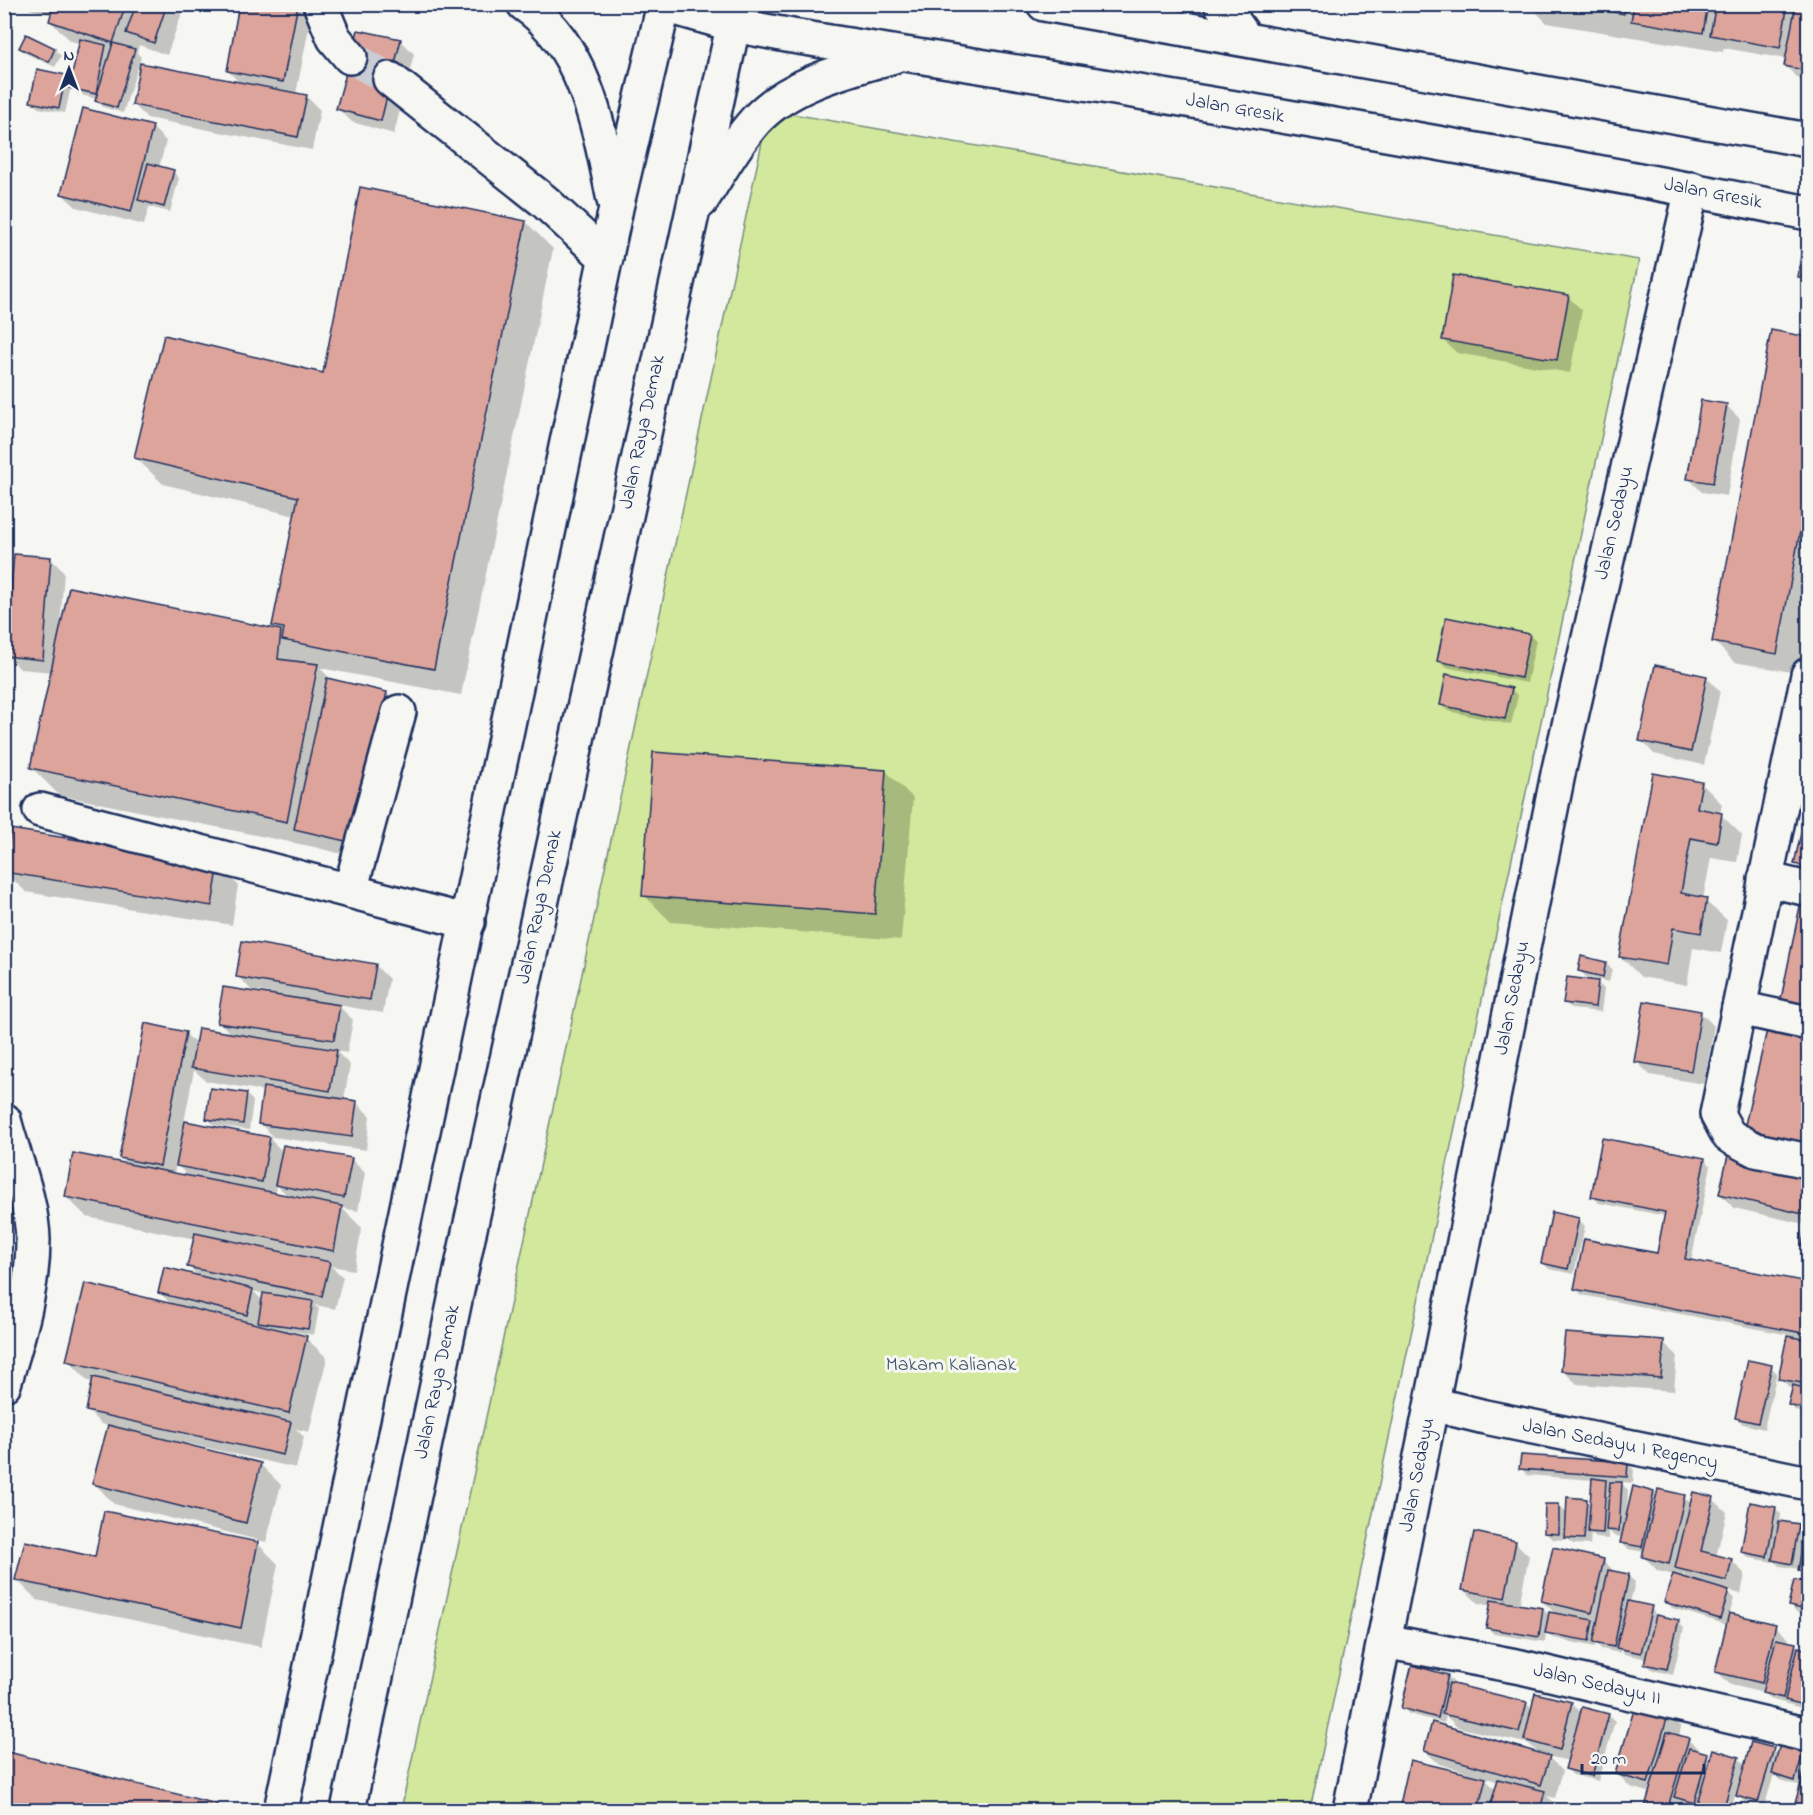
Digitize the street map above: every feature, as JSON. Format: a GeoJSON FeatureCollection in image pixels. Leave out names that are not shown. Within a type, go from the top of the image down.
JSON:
{"type":"FeatureCollection","features":[{"type":"Feature","properties":{"kind":"main road"},"geometry":{"type":"LineString","coordinates":[[320,4],[334,38],[350,57]]}},
{"type":"Feature","properties":{"kind":"main road"},"geometry":{"type":"LineString","coordinates":[[524,4],[549,28],[579,74],[599,126],[616,208]]}},
{"type":"Feature","properties":{"kind":"main road"},"geometry":{"type":"LineString","coordinates":[[1044,4],[1093,9],[1246,39],[1809,140]]}},
{"type":"Feature","properties":{"kind":"main road"},"geometry":{"type":"LineString","coordinates":[[1221,4],[1246,39]]}},
{"type":"Feature","properties":{"kind":"main road"},"geometry":{"type":"LineString","coordinates":[[281,1810],[616,208],[655,53],[663,5]]}},
{"type":"Feature","properties":{"kind":"main road","name":"Jalan Gresik"},"geometry":{"type":"LineString","coordinates":[[663,5],[736,15],[901,53],[1262,113],[1692,189],[1809,213]]}},
{"type":"Feature","properties":{"kind":"main road","name":"Jalan Raya Demak"},"geometry":{"type":"LineString","coordinates":[[348,1810],[469,1233],[736,15]]}},
{"type":"Feature","properties":{"kind":"main road"},"geometry":{"type":"LineString","coordinates":[[690,218],[752,126],[765,113],[812,84],[901,53]]}},
{"type":"Feature","properties":{"kind":"main road"},"geometry":{"type":"LineString","coordinates":[[390,79],[544,201],[606,258]]}},
{"type":"Feature","properties":{"kind":"main road","name":"Jalan Sedayu"},"geometry":{"type":"LineString","coordinates":[[1350,1810],[1559,769],[1692,189]]}},
{"type":"Feature","properties":{"kind":"main road"},"geometry":{"type":"LineString","coordinates":[[1809,675],[1799,756],[1765,879],[1717,1114],[1729,1136],[1755,1150],[1809,1161]]}},
{"type":"Feature","properties":{"kind":"main road"},"geometry":{"type":"LineString","coordinates":[[350,891],[399,712]]}},
{"type":"Feature","properties":{"kind":"main road"},"geometry":{"type":"LineString","coordinates":[[40,810],[468,922]]}},
{"type":"Feature","properties":{"kind":"main road"},"geometry":{"type":"LineString","coordinates":[[1765,879],[1809,889]]}},
{"type":"Feature","properties":{"kind":"main road"},"geometry":{"type":"LineString","coordinates":[[1739,1008],[1809,1023]]}},
{"type":"Feature","properties":{"kind":"main road"},"geometry":{"type":"LineString","coordinates":[[4,1120],[25,1196],[33,1239],[30,1281],[24,1314],[4,1384]]}},
{"type":"Feature","properties":{"kind":"main road","name":"Jalan Sedayu I Regency"},"geometry":{"type":"LineString","coordinates":[[1432,1404],[1485,1418],[1809,1483]]}},
{"type":"Feature","properties":{"kind":"main road","name":"Jalan Sedayu II"},"geometry":{"type":"LineString","coordinates":[[1384,1641],[1521,1667],[1809,1735]]}},
{"type":"Feature","properties":{"kind":"green space","name":"Makam Kalianak"},"geometry":{"type":"Polygon","coordinates":[[[769,110],[1639,260],[1310,1810],[401,1810],[769,110]]]}},
{"type":"Feature","properties":{"kind":"building"},"geometry":{"type":"Polygon","coordinates":[[[54,4],[126,4],[113,43],[49,21],[54,4]]]}},
{"type":"Feature","properties":{"kind":"building"},"geometry":{"type":"Polygon","coordinates":[[[136,4],[167,4],[154,43],[126,33],[136,4]]]}},
{"type":"Feature","properties":{"kind":"building"},"geometry":{"type":"Polygon","coordinates":[[[239,4],[298,4],[283,82],[227,71],[239,4]]]}},
{"type":"Feature","properties":{"kind":"building"},"geometry":{"type":"Polygon","coordinates":[[[1565,4],[1625,4],[1624,14],[1565,4]]]}},
{"type":"Feature","properties":{"kind":"building"},"geometry":{"type":"Polygon","coordinates":[[[1634,4],[1708,4],[1703,33],[1631,21],[1634,4]]]}},
{"type":"Feature","properties":{"kind":"building"},"geometry":{"type":"Polygon","coordinates":[[[1716,4],[1788,4],[1780,48],[1710,35],[1716,4]]]}},
{"type":"Feature","properties":{"kind":"building"},"geometry":{"type":"Polygon","coordinates":[[[1796,4],[1808,4],[1808,71],[1784,66],[1796,4]]]}},
{"type":"Feature","properties":{"kind":"building"},"geometry":{"type":"Polygon","coordinates":[[[358,30],[401,39],[381,121],[336,109],[358,30]]]}},
{"type":"Feature","properties":{"kind":"building"},"geometry":{"type":"Polygon","coordinates":[[[26,34],[55,48],[49,62],[19,48],[26,34]]]}},
{"type":"Feature","properties":{"kind":"building"},"geometry":{"type":"Polygon","coordinates":[[[80,39],[106,45],[96,94],[69,88],[80,39]]]}},
{"type":"Feature","properties":{"kind":"building"},"geometry":{"type":"Polygon","coordinates":[[[113,43],[135,49],[117,108],[95,101],[113,43]]]}},
{"type":"Feature","properties":{"kind":"building"},"geometry":{"type":"Polygon","coordinates":[[[140,63],[307,95],[298,137],[132,105],[140,63]]]}},
{"type":"Feature","properties":{"kind":"building"},"geometry":{"type":"Polygon","coordinates":[[[37,69],[66,75],[59,108],[30,102],[37,69]]]}},
{"type":"Feature","properties":{"kind":"building"},"geometry":{"type":"Polygon","coordinates":[[[83,108],[153,126],[131,212],[61,194],[83,108]]]}},
{"type":"Feature","properties":{"kind":"building"},"geometry":{"type":"Polygon","coordinates":[[[148,163],[174,170],[164,207],[138,200],[148,163]]]}},
{"type":"Feature","properties":{"kind":"building"},"geometry":{"type":"Polygon","coordinates":[[[360,187],[526,221],[434,669],[282,640],[284,628],[272,626],[298,497],[134,458],[164,335],[323,373],[360,187]]]}},
{"type":"Feature","properties":{"kind":"building"},"geometry":{"type":"Polygon","coordinates":[[[1804,232],[1808,233],[1808,279],[1798,277],[1804,232]]]}},
{"type":"Feature","properties":{"kind":"building"},"geometry":{"type":"Polygon","coordinates":[[[1453,275],[1569,295],[1557,360],[1442,340],[1453,275]]]}},
{"type":"Feature","properties":{"kind":"building"},"geometry":{"type":"Polygon","coordinates":[[[1771,330],[1808,337],[1808,489],[1777,654],[1712,642],[1771,330]]]}},
{"type":"Feature","properties":{"kind":"building"},"geometry":{"type":"Polygon","coordinates":[[[1701,400],[1727,404],[1713,483],[1687,479],[1701,400]]]}},
{"type":"Feature","properties":{"kind":"building"},"geometry":{"type":"Polygon","coordinates":[[[14,554],[51,557],[43,660],[5,656],[14,554]]]}},
{"type":"Feature","properties":{"kind":"building"},"geometry":{"type":"Polygon","coordinates":[[[69,587],[281,630],[278,659],[318,664],[287,822],[30,768],[69,587]]]}},
{"type":"Feature","properties":{"kind":"building"},"geometry":{"type":"Polygon","coordinates":[[[1446,617],[1530,634],[1521,678],[1437,661],[1446,617]]]}},
{"type":"Feature","properties":{"kind":"building"},"geometry":{"type":"Polygon","coordinates":[[[1655,665],[1707,676],[1691,752],[1639,741],[1655,665]]]}},
{"type":"Feature","properties":{"kind":"building"},"geometry":{"type":"Polygon","coordinates":[[[1446,674],[1512,688],[1505,719],[1440,705],[1446,674]]]}},
{"type":"Feature","properties":{"kind":"building"},"geometry":{"type":"Polygon","coordinates":[[[327,678],[387,692],[354,843],[294,829],[327,678]]]}},
{"type":"Feature","properties":{"kind":"building"},"geometry":{"type":"Polygon","coordinates":[[[653,752],[886,770],[875,914],[642,896],[653,752]]]}},
{"type":"Feature","properties":{"kind":"building"},"geometry":{"type":"Polygon","coordinates":[[[1653,773],[1702,782],[1697,808],[1722,813],[1717,843],[1691,838],[1681,893],[1707,898],[1701,933],[1673,928],[1667,965],[1619,957],[1653,773]]]}},
{"type":"Feature","properties":{"kind":"building"},"geometry":{"type":"Polygon","coordinates":[[[1808,802],[1808,867],[1794,864],[1808,802]]]}},
{"type":"Feature","properties":{"kind":"building"},"geometry":{"type":"Polygon","coordinates":[[[11,829],[219,863],[212,906],[4,872],[11,829]]]}},
{"type":"Feature","properties":{"kind":"building"},"geometry":{"type":"Polygon","coordinates":[[[1800,906],[1808,907],[1808,1010],[1780,1004],[1800,906]]]}},
{"type":"Feature","properties":{"kind":"building"},"geometry":{"type":"Polygon","coordinates":[[[242,941],[376,964],[370,1000],[236,977],[242,941]]]}},
{"type":"Feature","properties":{"kind":"building"},"geometry":{"type":"Polygon","coordinates":[[[1581,956],[1606,962],[1603,977],[1578,971],[1581,956]]]}},
{"type":"Feature","properties":{"kind":"building"},"geometry":{"type":"Polygon","coordinates":[[[1567,977],[1598,981],[1595,1007],[1563,1003],[1567,977]]]}},
{"type":"Feature","properties":{"kind":"building"},"geometry":{"type":"Polygon","coordinates":[[[223,987],[340,1005],[334,1040],[217,1023],[223,987]]]}},
{"type":"Feature","properties":{"kind":"building"},"geometry":{"type":"Polygon","coordinates":[[[1644,1001],[1701,1011],[1691,1071],[1634,1062],[1644,1001]]]}},
{"type":"Feature","properties":{"kind":"building"},"geometry":{"type":"Polygon","coordinates":[[[145,1023],[186,1032],[160,1166],[119,1158],[145,1023]]]}},
{"type":"Feature","properties":{"kind":"building"},"geometry":{"type":"Polygon","coordinates":[[[198,1028],[337,1050],[330,1091],[191,1068],[198,1028]]]}},
{"type":"Feature","properties":{"kind":"building"},"geometry":{"type":"Polygon","coordinates":[[[1767,1030],[1808,1039],[1808,1143],[1744,1129],[1767,1030]]]}},
{"type":"Feature","properties":{"kind":"building"},"geometry":{"type":"Polygon","coordinates":[[[263,1087],[357,1101],[352,1137],[258,1124],[263,1087]]]}},
{"type":"Feature","properties":{"kind":"building"},"geometry":{"type":"Polygon","coordinates":[[[210,1088],[247,1093],[243,1124],[206,1119],[210,1088]]]}},
{"type":"Feature","properties":{"kind":"building"},"geometry":{"type":"Polygon","coordinates":[[[185,1121],[270,1137],[262,1182],[176,1166],[185,1121]]]}},
{"type":"Feature","properties":{"kind":"building"},"geometry":{"type":"Polygon","coordinates":[[[1602,1138],[1705,1158],[1685,1259],[1808,1282],[1808,1334],[1574,1289],[1584,1239],[1657,1253],[1665,1212],[1591,1197],[1602,1138]]]}},
{"type":"Feature","properties":{"kind":"building"},"geometry":{"type":"Polygon","coordinates":[[[283,1145],[352,1158],[344,1198],[275,1185],[283,1145]]]}},
{"type":"Feature","properties":{"kind":"building"},"geometry":{"type":"Polygon","coordinates":[[[73,1153],[342,1206],[334,1251],[65,1197],[73,1153]]]}},
{"type":"Feature","properties":{"kind":"building"},"geometry":{"type":"Polygon","coordinates":[[[1728,1155],[1808,1174],[1807,1215],[1719,1194],[1728,1155]]]}},
{"type":"Feature","properties":{"kind":"building"},"geometry":{"type":"Polygon","coordinates":[[[1552,1212],[1579,1218],[1568,1269],[1541,1263],[1552,1212]]]}},
{"type":"Feature","properties":{"kind":"building"},"geometry":{"type":"Polygon","coordinates":[[[1808,1221],[1808,1246],[1802,1245],[1808,1221]]]}},
{"type":"Feature","properties":{"kind":"building"},"geometry":{"type":"Polygon","coordinates":[[[195,1233],[330,1262],[322,1296],[187,1267],[195,1233]]]}},
{"type":"Feature","properties":{"kind":"building"},"geometry":{"type":"Polygon","coordinates":[[[164,1267],[253,1289],[247,1315],[158,1293],[164,1267]]]}},
{"type":"Feature","properties":{"kind":"building"},"geometry":{"type":"Polygon","coordinates":[[[85,1283],[307,1336],[289,1413],[66,1361],[85,1283]]]}},
{"type":"Feature","properties":{"kind":"building"},"geometry":{"type":"Polygon","coordinates":[[[263,1293],[313,1301],[308,1329],[258,1322],[263,1293]]]}},
{"type":"Feature","properties":{"kind":"building"},"geometry":{"type":"Polygon","coordinates":[[[1565,1333],[1664,1340],[1661,1378],[1561,1371],[1565,1333]]]}},
{"type":"Feature","properties":{"kind":"building"},"geometry":{"type":"Polygon","coordinates":[[[1787,1336],[1808,1340],[1808,1384],[1778,1379],[1787,1336]]]}},
{"type":"Feature","properties":{"kind":"building"},"geometry":{"type":"Polygon","coordinates":[[[1748,1360],[1772,1365],[1758,1423],[1735,1418],[1748,1360]]]}},
{"type":"Feature","properties":{"kind":"building"},"geometry":{"type":"Polygon","coordinates":[[[93,1377],[291,1422],[283,1455],[86,1411],[93,1377]]]}},
{"type":"Feature","properties":{"kind":"building"},"geometry":{"type":"Polygon","coordinates":[[[1793,1385],[1808,1389],[1808,1410],[1788,1405],[1793,1385]]]}},
{"type":"Feature","properties":{"kind":"building"},"geometry":{"type":"Polygon","coordinates":[[[108,1425],[261,1463],[246,1523],[92,1484],[108,1425]]]}},
{"type":"Feature","properties":{"kind":"building"},"geometry":{"type":"Polygon","coordinates":[[[1521,1455],[1628,1462],[1627,1477],[1519,1469],[1521,1455]]]}},
{"type":"Feature","properties":{"kind":"building"},"geometry":{"type":"Polygon","coordinates":[[[1592,1478],[1606,1480],[1603,1533],[1588,1532],[1592,1478]]]}},
{"type":"Feature","properties":{"kind":"building"},"geometry":{"type":"Polygon","coordinates":[[[1610,1482],[1622,1482],[1619,1531],[1606,1530],[1610,1482]]]}},
{"type":"Feature","properties":{"kind":"building"},"geometry":{"type":"Polygon","coordinates":[[[1633,1486],[1654,1492],[1642,1547],[1620,1543],[1633,1486]]]}},
{"type":"Feature","properties":{"kind":"building"},"geometry":{"type":"Polygon","coordinates":[[[1658,1489],[1685,1495],[1669,1564],[1642,1557],[1658,1489]]]}},
{"type":"Feature","properties":{"kind":"building"},"geometry":{"type":"Polygon","coordinates":[[[1693,1492],[1714,1497],[1701,1551],[1732,1559],[1727,1581],[1675,1568],[1693,1492]]]}},
{"type":"Feature","properties":{"kind":"building"},"geometry":{"type":"Polygon","coordinates":[[[1567,1497],[1587,1499],[1584,1539],[1565,1538],[1567,1497]]]}},
{"type":"Feature","properties":{"kind":"building"},"geometry":{"type":"Polygon","coordinates":[[[1750,1502],[1776,1507],[1767,1557],[1741,1552],[1750,1502]]]}},
{"type":"Feature","properties":{"kind":"building"},"geometry":{"type":"Polygon","coordinates":[[[1545,1504],[1559,1504],[1559,1534],[1544,1533],[1545,1504]]]}},
{"type":"Feature","properties":{"kind":"building"},"geometry":{"type":"Polygon","coordinates":[[[104,1511],[258,1542],[241,1628],[15,1580],[25,1541],[95,1557],[104,1511]]]}},
{"type":"Feature","properties":{"kind":"building"},"geometry":{"type":"Polygon","coordinates":[[[1808,1511],[1808,1573],[1798,1571],[1808,1511]]]}},
{"type":"Feature","properties":{"kind":"building"},"geometry":{"type":"Polygon","coordinates":[[[1779,1521],[1799,1524],[1792,1564],[1772,1560],[1779,1521]]]}},
{"type":"Feature","properties":{"kind":"building"},"geometry":{"type":"Polygon","coordinates":[[[1474,1532],[1516,1541],[1505,1598],[1462,1590],[1474,1532]]]}},
{"type":"Feature","properties":{"kind":"building"},"geometry":{"type":"Polygon","coordinates":[[[1553,1547],[1604,1559],[1592,1613],[1541,1601],[1553,1547]]]}},
{"type":"Feature","properties":{"kind":"building"},"geometry":{"type":"Polygon","coordinates":[[[1608,1570],[1629,1574],[1614,1647],[1593,1643],[1608,1570]]]}},
{"type":"Feature","properties":{"kind":"building"},"geometry":{"type":"Polygon","coordinates":[[[1673,1574],[1729,1591],[1720,1619],[1664,1602],[1673,1574]]]}},
{"type":"Feature","properties":{"kind":"building"},"geometry":{"type":"Polygon","coordinates":[[[1794,1580],[1808,1582],[1808,1610],[1788,1606],[1794,1580]]]}},
{"type":"Feature","properties":{"kind":"building"},"geometry":{"type":"Polygon","coordinates":[[[1491,1600],[1543,1608],[1539,1637],[1486,1628],[1491,1600]]]}},
{"type":"Feature","properties":{"kind":"building"},"geometry":{"type":"Polygon","coordinates":[[[1628,1601],[1652,1606],[1641,1653],[1616,1648],[1628,1601]]]}},
{"type":"Feature","properties":{"kind":"building"},"geometry":{"type":"Polygon","coordinates":[[[1549,1612],[1593,1620],[1589,1641],[1545,1633],[1549,1612]]]}},
{"type":"Feature","properties":{"kind":"building"},"geometry":{"type":"Polygon","coordinates":[[[1729,1613],[1776,1624],[1762,1683],[1715,1672],[1729,1613]]]}},
{"type":"Feature","properties":{"kind":"building"},"geometry":{"type":"Polygon","coordinates":[[[1656,1615],[1679,1620],[1667,1669],[1644,1664],[1656,1615]]]}},
{"type":"Feature","properties":{"kind":"building"},"geometry":{"type":"Polygon","coordinates":[[[1776,1639],[1796,1643],[1783,1698],[1762,1693],[1776,1639]]]}},
{"type":"Feature","properties":{"kind":"building"},"geometry":{"type":"Polygon","coordinates":[[[1798,1647],[1808,1650],[1808,1706],[1785,1700],[1798,1647]]]}},
{"type":"Feature","properties":{"kind":"building"},"geometry":{"type":"Polygon","coordinates":[[[1412,1665],[1448,1675],[1438,1718],[1401,1708],[1412,1665]]]}},
{"type":"Feature","properties":{"kind":"building"},"geometry":{"type":"Polygon","coordinates":[[[1449,1683],[1527,1702],[1519,1732],[1442,1714],[1449,1683]]]}},
{"type":"Feature","properties":{"kind":"building"},"geometry":{"type":"Polygon","coordinates":[[[1535,1693],[1572,1702],[1560,1750],[1524,1740],[1535,1693]]]}},
{"type":"Feature","properties":{"kind":"building"},"geometry":{"type":"Polygon","coordinates":[[[1636,1703],[1669,1712],[1648,1783],[1615,1774],[1636,1703]]]}},
{"type":"Feature","properties":{"kind":"building"},"geometry":{"type":"Polygon","coordinates":[[[1582,1707],[1609,1714],[1592,1776],[1565,1769],[1582,1707]]]}},
{"type":"Feature","properties":{"kind":"building"},"geometry":{"type":"Polygon","coordinates":[[[1432,1722],[1550,1756],[1541,1785],[1424,1751],[1432,1722]]]}},
{"type":"Feature","properties":{"kind":"building"},"geometry":{"type":"Polygon","coordinates":[[[1667,1732],[1689,1738],[1667,1810],[1644,1810],[1667,1732]]]}},
{"type":"Feature","properties":{"kind":"building"},"geometry":{"type":"Polygon","coordinates":[[[1751,1742],[1774,1748],[1758,1802],[1736,1796],[1751,1742]]]}},
{"type":"Feature","properties":{"kind":"building"},"geometry":{"type":"Polygon","coordinates":[[[1780,1744],[1804,1750],[1795,1781],[1772,1774],[1780,1744]]]}},
{"type":"Feature","properties":{"kind":"building"},"geometry":{"type":"Polygon","coordinates":[[[1689,1748],[1708,1753],[1694,1803],[1674,1797],[1689,1748]]]}},
{"type":"Feature","properties":{"kind":"building"},"geometry":{"type":"Polygon","coordinates":[[[1713,1749],[1739,1757],[1723,1810],[1697,1803],[1713,1749]]]}},
{"type":"Feature","properties":{"kind":"building"},"geometry":{"type":"Polygon","coordinates":[[[4,1751],[217,1804],[216,1810],[4,1810],[4,1751]]]}},
{"type":"Feature","properties":{"kind":"building"},"geometry":{"type":"Polygon","coordinates":[[[1808,1759],[1808,1810],[1793,1810],[1808,1759]]]}},
{"type":"Feature","properties":{"kind":"building"},"geometry":{"type":"Polygon","coordinates":[[[1410,1760],[1486,1778],[1478,1810],[1399,1809],[1410,1760]]]}},
{"type":"Feature","properties":{"kind":"building"},"geometry":{"type":"Polygon","coordinates":[[[1498,1779],[1545,1791],[1540,1810],[1489,1810],[1498,1779]]]}},
{"type":"Feature","properties":{"kind":"building"},"geometry":{"type":"Polygon","coordinates":[[[1734,1803],[1755,1809],[1732,1810],[1734,1803]]]}},
{"type":"Feature","properties":{"kind":"tunnel"},"geometry":{"type":"LineString","coordinates":[[350,57],[390,79]]}}]}
